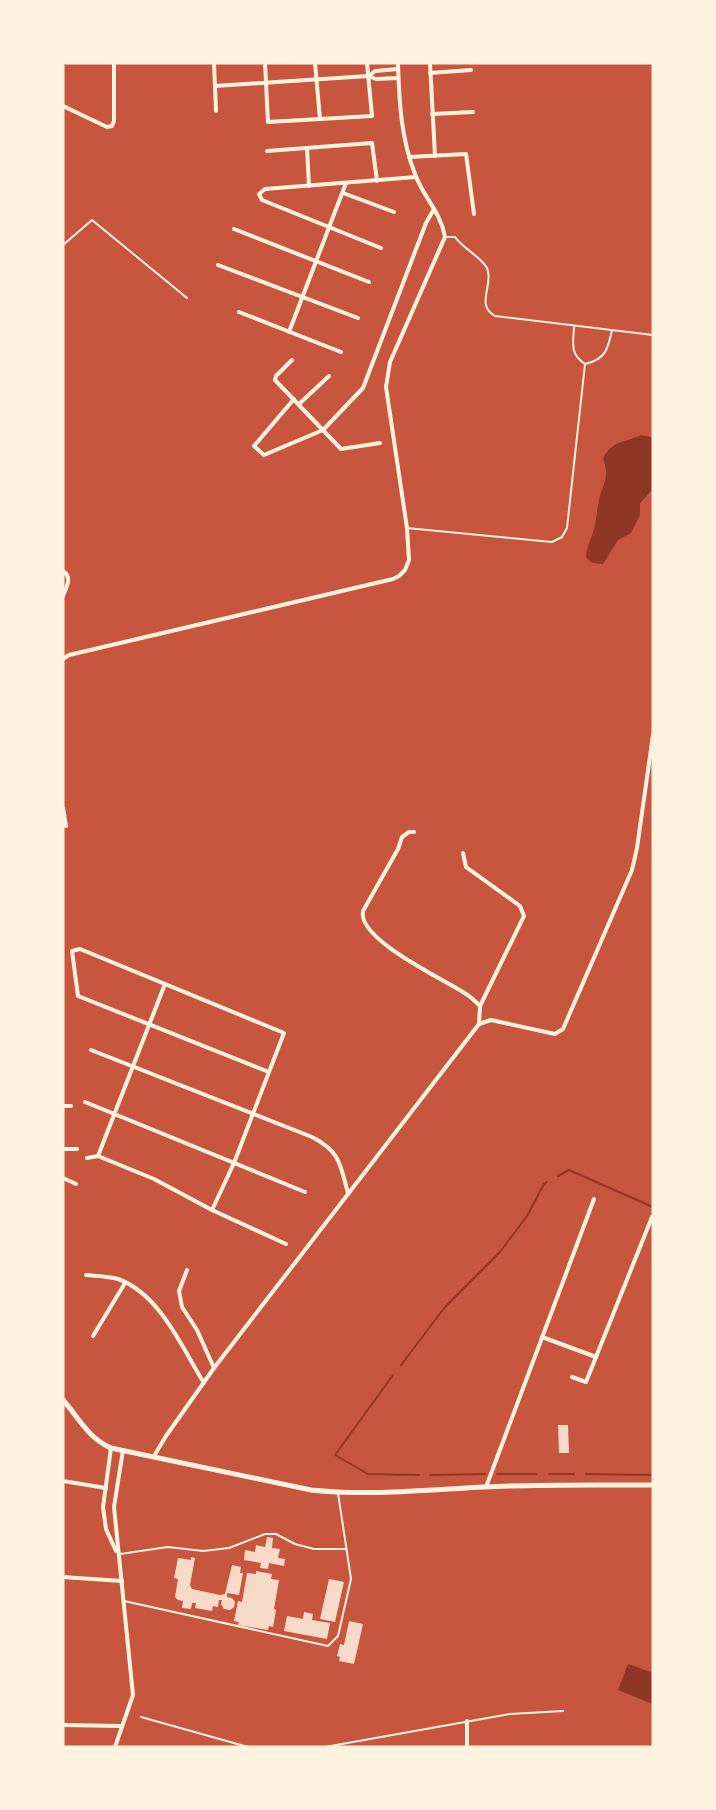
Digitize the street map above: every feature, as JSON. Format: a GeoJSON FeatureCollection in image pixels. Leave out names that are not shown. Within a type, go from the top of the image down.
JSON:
{"type":"FeatureCollection","features":[{"type":"Feature","properties":{"kind":"street"},"geometry":{"type":"LineString","coordinates":[[63,106],[107,127],[112,126],[114,121],[114,63]]}},
{"type":"Feature","properties":{"kind":"street"},"geometry":{"type":"LineString","coordinates":[[214,63],[216,111]]}},
{"type":"Feature","properties":{"kind":"street"},"geometry":{"type":"LineString","coordinates":[[265,63],[268,122],[372,116],[367,63]]}},
{"type":"Feature","properties":{"kind":"street"},"geometry":{"type":"LineString","coordinates":[[315,63],[320,119]]}},
{"type":"Feature","properties":{"kind":"street"},"geometry":{"type":"LineString","coordinates":[[63,659],[69,655],[393,579],[405,570],[409,560],[407,528],[386,387],[390,362],[445,237],[443,222],[416,177],[409,157],[403,129],[398,63]]}},
{"type":"Feature","properties":{"kind":"street"},"geometry":{"type":"LineString","coordinates":[[429,63],[435,156]]}},
{"type":"Feature","properties":{"kind":"street"},"geometry":{"type":"LineString","coordinates":[[368,76],[375,71],[398,69]]}},
{"type":"Feature","properties":{"kind":"street"},"geometry":{"type":"LineString","coordinates":[[430,73],[471,70]]}},
{"type":"Feature","properties":{"kind":"street"},"geometry":{"type":"LineString","coordinates":[[215,86],[368,76],[376,79],[398,78]]}},
{"type":"Feature","properties":{"kind":"street"},"geometry":{"type":"LineString","coordinates":[[432,114],[473,112]]}},
{"type":"Feature","properties":{"kind":"street"},"geometry":{"type":"LineString","coordinates":[[267,151],[372,143],[377,181]]}},
{"type":"Feature","properties":{"kind":"street"},"geometry":{"type":"LineString","coordinates":[[307,148],[309,186]]}},
{"type":"Feature","properties":{"kind":"street"},"geometry":{"type":"LineString","coordinates":[[409,157],[466,154],[474,214]]}},
{"type":"Feature","properties":{"kind":"street"},"geometry":{"type":"LineString","coordinates":[[381,248],[262,200],[259,196],[260,192],[265,189],[416,177]]}},
{"type":"Feature","properties":{"kind":"street"},"geometry":{"type":"LineString","coordinates":[[289,332],[346,183]]}},
{"type":"Feature","properties":{"kind":"street"},"geometry":{"type":"LineString","coordinates":[[343,193],[394,212]]}},
{"type":"Feature","properties":{"kind":"street"},"geometry":{"type":"LineString","coordinates":[[294,399],[254,447],[264,455],[324,430],[363,387],[426,223],[434,208]]}},
{"type":"Feature","properties":{"kind":"street"},"geometry":{"type":"LineString","coordinates":[[234,230],[369,282]]}},
{"type":"Feature","properties":{"kind":"street"},"geometry":{"type":"LineString","coordinates":[[218,265],[358,318]]}},
{"type":"Feature","properties":{"kind":"street"},"geometry":{"type":"LineString","coordinates":[[239,312],[341,352]]}},
{"type":"Feature","properties":{"kind":"street"},"geometry":{"type":"LineString","coordinates":[[292,360],[276,376],[275,380],[341,449],[380,443]]}},
{"type":"Feature","properties":{"kind":"street"},"geometry":{"type":"LineString","coordinates":[[299,404],[329,376]]}},
{"type":"Feature","properties":{"kind":"street"},"geometry":{"type":"LineString","coordinates":[[63,571],[69,577],[63,596]]}},
{"type":"Feature","properties":{"kind":"street"},"geometry":{"type":"LineString","coordinates":[[154,1456],[214,1368],[479,1024],[490,1020],[555,1034],[563,1029],[632,870],[653,735]]}},
{"type":"Feature","properties":{"kind":"street"},"geometry":{"type":"LineString","coordinates":[[63,808],[66,826]]}},
{"type":"Feature","properties":{"kind":"street"},"geometry":{"type":"LineString","coordinates":[[414,832],[408,832],[402,837],[398,849],[363,911],[364,924],[394,951],[465,994],[480,1006]]}},
{"type":"Feature","properties":{"kind":"street"},"geometry":{"type":"LineString","coordinates":[[463,853],[466,867],[520,906],[524,916],[480,1006],[479,1024]]}},
{"type":"Feature","properties":{"kind":"street"},"geometry":{"type":"LineString","coordinates":[[212,1210],[234,1163],[252,1115],[269,1072],[284,1033],[80,949],[72,951],[78,996],[269,1072]]}},
{"type":"Feature","properties":{"kind":"street"},"geometry":{"type":"LineString","coordinates":[[98,1156],[165,984]]}},
{"type":"Feature","properties":{"kind":"street"},"geometry":{"type":"LineString","coordinates":[[91,1050],[312,1137],[329,1146],[339,1160],[348,1194]]}},
{"type":"Feature","properties":{"kind":"street"},"geometry":{"type":"LineString","coordinates":[[85,1102],[305,1192]]}},
{"type":"Feature","properties":{"kind":"street"},"geometry":{"type":"LineString","coordinates":[[63,1106],[72,1106]]}},
{"type":"Feature","properties":{"kind":"street"},"geometry":{"type":"LineString","coordinates":[[63,1149],[77,1149]]}},
{"type":"Feature","properties":{"kind":"street"},"geometry":{"type":"LineString","coordinates":[[87,1158],[98,1156],[154,1179],[212,1210],[286,1244]]}},
{"type":"Feature","properties":{"kind":"street"},"geometry":{"type":"LineString","coordinates":[[63,1178],[76,1184]]}},
{"type":"Feature","properties":{"kind":"street"},"geometry":{"type":"LineString","coordinates":[[486,1487],[594,1199]]}},
{"type":"Feature","properties":{"kind":"street"},"geometry":{"type":"LineString","coordinates":[[572,1377],[586,1382],[652,1217]]}},
{"type":"Feature","properties":{"kind":"street"},"geometry":{"type":"LineString","coordinates":[[187,1270],[179,1290],[182,1307],[197,1330],[214,1368]]}},
{"type":"Feature","properties":{"kind":"street"},"geometry":{"type":"LineString","coordinates":[[86,1275],[113,1278],[138,1290],[159,1310],[204,1383]]}},
{"type":"Feature","properties":{"kind":"street"},"geometry":{"type":"LineString","coordinates":[[93,1336],[125,1283]]}},
{"type":"Feature","properties":{"kind":"street"},"geometry":{"type":"LineString","coordinates":[[542,1336],[596,1357]]}},
{"type":"Feature","properties":{"kind":"street"},"geometry":{"type":"LineString","coordinates":[[63,1400],[90,1434],[100,1443],[111,1448],[311,1490],[338,1493],[381,1493],[486,1487],[653,1485]]}},
{"type":"Feature","properties":{"kind":"street"},"geometry":{"type":"LineString","coordinates":[[111,1448],[103,1507],[106,1529],[118,1554]]}},
{"type":"Feature","properties":{"kind":"street"},"geometry":{"type":"LineString","coordinates":[[115,1747],[134,1695],[114,1507],[123,1450]]}},
{"type":"Feature","properties":{"kind":"street"},"geometry":{"type":"LineString","coordinates":[[63,1480],[106,1488]]}},
{"type":"Feature","properties":{"kind":"street"},"geometry":{"type":"LineString","coordinates":[[63,1577],[122,1581]]}},
{"type":"Feature","properties":{"kind":"street"},"geometry":{"type":"LineString","coordinates":[[467,1721],[467,1747]]}},
{"type":"Feature","properties":{"kind":"street"},"geometry":{"type":"LineString","coordinates":[[63,1725],[122,1726]]}},
{"type":"Feature","properties":{"kind":"lane"},"geometry":{"type":"LineString","coordinates":[[63,245],[92,220],[187,298]]}},
{"type":"Feature","properties":{"kind":"lane"},"geometry":{"type":"LineString","coordinates":[[445,237],[455,237],[486,265],[489,272],[486,308],[495,316],[653,335]]}},
{"type":"Feature","properties":{"kind":"lane"},"geometry":{"type":"LineString","coordinates":[[574,326],[573,347],[577,358],[585,364]]}},
{"type":"Feature","properties":{"kind":"lane"},"geometry":{"type":"LineString","coordinates":[[585,364],[597,361],[608,349],[612,330]]}},
{"type":"Feature","properties":{"kind":"lane"},"geometry":{"type":"LineString","coordinates":[[407,528],[552,542],[562,537],[567,528],[585,364]]}},
{"type":"Feature","properties":{"kind":"lane"},"geometry":{"type":"LineString","coordinates":[[124,1601],[328,1646],[339,1636],[351,1579],[338,1493]]}},
{"type":"Feature","properties":{"kind":"lane"},"geometry":{"type":"LineString","coordinates":[[118,1554],[168,1547],[203,1551],[229,1548],[265,1534],[276,1534],[295,1544],[314,1549],[346,1549]]}},
{"type":"Feature","properties":{"kind":"lane"},"geometry":{"type":"LineString","coordinates":[[325,1747],[510,1714],[563,1711]]}},
{"type":"Feature","properties":{"kind":"lane"},"geometry":{"type":"LineString","coordinates":[[141,1717],[248,1747]]}},
{"type":"Feature","properties":{"kind":"shaded area"},"geometry":{"type":"Polygon","coordinates":[[[641,435],[653,438],[653,489],[640,503],[640,515],[631,533],[618,540],[603,564],[592,563],[586,557],[606,477],[603,458],[615,445],[641,435]]]}},
{"type":"Feature","properties":{"kind":"shaded area"},"geometry":{"type":"Polygon","coordinates":[[[628,1664],[653,1673],[653,1704],[618,1690],[628,1664]]]}},
{"type":"Feature","properties":{"kind":"building"},"geometry":{"type":"Polygon","coordinates":[[[558,1425],[568,1425],[569,1453],[559,1453],[558,1425]]]}},
{"type":"Feature","properties":{"kind":"building"},"geometry":{"type":"Polygon","coordinates":[[[267,1537],[273,1538],[272,1548],[280,1549],[278,1558],[285,1559],[284,1566],[269,1563],[268,1569],[260,1568],[261,1563],[244,1560],[245,1550],[255,1552],[256,1545],[265,1547],[267,1537]]]}},
{"type":"Feature","properties":{"kind":"building"},"geometry":{"type":"Polygon","coordinates":[[[191,1557],[195,1558],[190,1585],[192,1589],[220,1595],[225,1594],[232,1565],[241,1567],[240,1573],[243,1573],[239,1595],[227,1593],[227,1597],[232,1598],[235,1602],[234,1607],[230,1610],[224,1609],[221,1604],[222,1600],[219,1600],[218,1607],[213,1606],[212,1611],[195,1608],[196,1603],[192,1603],[191,1609],[182,1608],[183,1601],[175,1597],[178,1579],[174,1578],[178,1558],[191,1560],[191,1557]]]}},
{"type":"Feature","properties":{"kind":"building"},"geometry":{"type":"Polygon","coordinates":[[[256,1571],[272,1574],[271,1579],[279,1580],[273,1627],[269,1626],[268,1630],[238,1625],[239,1622],[234,1621],[238,1601],[242,1602],[247,1573],[256,1574],[256,1571]]]}},
{"type":"Feature","properties":{"kind":"building"},"geometry":{"type":"Polygon","coordinates":[[[329,1579],[344,1582],[335,1622],[320,1619],[329,1579]]]}},
{"type":"Feature","properties":{"kind":"building"},"geometry":{"type":"Polygon","coordinates":[[[304,1612],[313,1614],[312,1620],[330,1623],[327,1639],[284,1631],[287,1616],[303,1619],[304,1612]]]}},
{"type":"Feature","properties":{"kind":"building"},"geometry":{"type":"Polygon","coordinates":[[[349,1621],[363,1624],[354,1664],[339,1661],[340,1657],[337,1656],[340,1644],[344,1645],[349,1621]]]}},
{"type":"Feature","properties":{"kind":"waterway"},"geometry":{"type":"LineString","coordinates":[[558,1176],[569,1170],[653,1207]]}},
{"type":"Feature","properties":{"kind":"waterway"},"geometry":{"type":"LineString","coordinates":[[401,1365],[445,1307],[500,1252],[527,1216],[547,1182]]}},
{"type":"Feature","properties":{"kind":"waterway"},"geometry":{"type":"LineString","coordinates":[[393,1375],[335,1455],[368,1474],[419,1475]]}},
{"type":"Feature","properties":{"kind":"waterway"},"geometry":{"type":"LineString","coordinates":[[430,1475],[485,1474]]}},
{"type":"Feature","properties":{"kind":"waterway"},"geometry":{"type":"LineString","coordinates":[[497,1474],[536,1474]]}},
{"type":"Feature","properties":{"kind":"waterway"},"geometry":{"type":"LineString","coordinates":[[549,1474],[574,1474]]}},
{"type":"Feature","properties":{"kind":"waterway"},"geometry":{"type":"LineString","coordinates":[[586,1474],[653,1475]]}}]}
